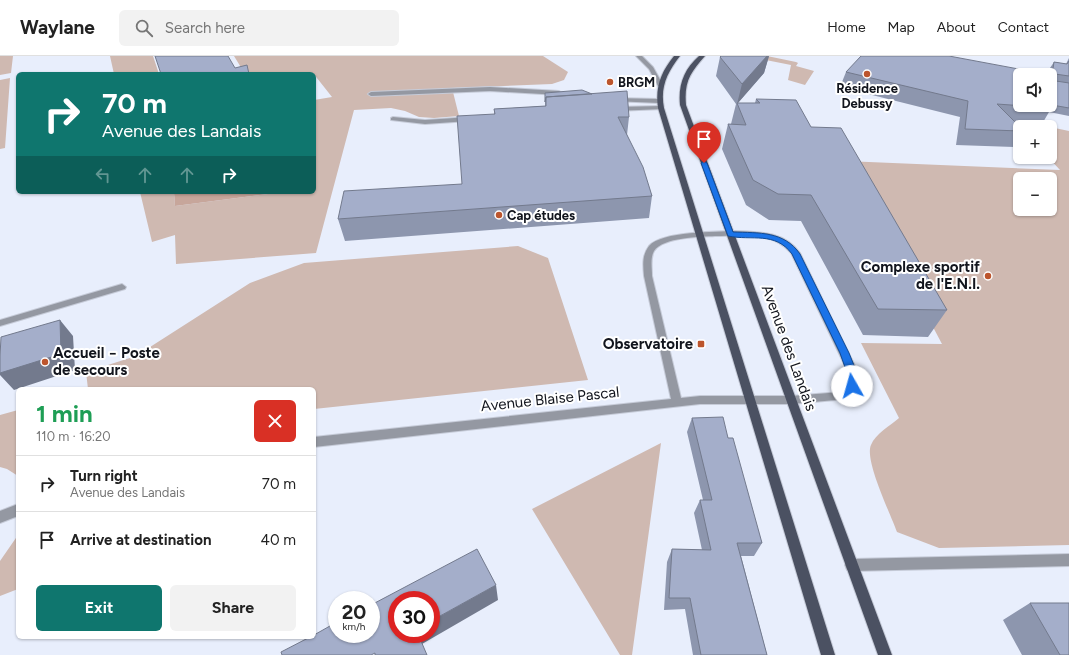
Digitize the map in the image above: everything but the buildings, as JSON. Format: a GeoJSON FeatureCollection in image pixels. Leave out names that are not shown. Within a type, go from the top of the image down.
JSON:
{"type":"FeatureCollection","features":[{"type":"Feature","properties":{"kind":"main road"},"geometry":{"type":"LineString","coordinates":[[677,56],[664,72],[660,85],[660,105],[828,655]]}},
{"type":"Feature","properties":{"kind":"main road","name":"Avenue des Landais"},"geometry":{"type":"LineString","coordinates":[[702,56],[688,70],[685,76],[682,98],[686,113],[885,655]]}},
{"type":"Feature","properties":{"kind":"street"},"geometry":{"type":"LineString","coordinates":[[639,56],[651,68],[660,85]]}},
{"type":"Feature","properties":{"kind":"street"},"geometry":{"type":"LineString","coordinates":[[371,94],[490,89],[550,94],[564,93]]}},
{"type":"Feature","properties":{"kind":"street"},"geometry":{"type":"LineString","coordinates":[[608,99],[660,105]]}},
{"type":"Feature","properties":{"kind":"street"},"geometry":{"type":"LineString","coordinates":[[608,109],[660,105]]}},
{"type":"Feature","properties":{"kind":"street"},"geometry":{"type":"LineString","coordinates":[[393,119],[426,122],[473,118]]}},
{"type":"Feature","properties":{"kind":"street","name":"Avenue Blaise Pascal"},"geometry":{"type":"LineString","coordinates":[[316,442],[700,400],[791,400],[843,396],[849,392],[852,386],[853,380],[850,366],[805,270],[790,246],[783,241],[770,236],[699,234],[680,236],[658,242],[651,249],[648,258],[651,291],[677,402]]}},
{"type":"Feature","properties":{"kind":"street"},"geometry":{"type":"LineString","coordinates":[[0,323],[122,287]]}},
{"type":"Feature","properties":{"kind":"street"},"geometry":{"type":"LineString","coordinates":[[0,516],[16,511]]}},
{"type":"Feature","properties":{"kind":"street"},"geometry":{"type":"LineString","coordinates":[[852,565],[1069,560]]}},
{"type":"Feature","properties":{"kind":"shaded area"},"geometry":{"type":"Polygon","coordinates":[[[0,56],[13,56],[11,73],[0,75],[0,56]]]}},
{"type":"Feature","properties":{"kind":"shaded area"},"geometry":{"type":"Polygon","coordinates":[[[110,56],[153,56],[158,72],[114,72],[110,56]]]}},
{"type":"Feature","properties":{"kind":"shaded area"},"geometry":{"type":"Polygon","coordinates":[[[234,56],[543,56],[568,72],[564,80],[552,84],[452,88],[459,116],[434,118],[419,117],[405,111],[391,108],[354,110],[316,253],[176,264],[175,235],[152,242],[140,194],[174,194],[175,206],[268,194],[316,194],[316,100],[332,97],[316,77],[316,72],[244,72],[234,56]]]}},
{"type":"Feature","properties":{"kind":"shaded area"},"geometry":{"type":"Polygon","coordinates":[[[746,56],[767,56],[796,62],[798,63],[796,66],[814,71],[805,85],[788,80],[791,65],[746,56]]]}},
{"type":"Feature","properties":{"kind":"shaded area"},"geometry":{"type":"Polygon","coordinates":[[[10,78],[5,148],[0,149],[0,80],[10,78]]]}},
{"type":"Feature","properties":{"kind":"shaded area","name":"Complexe sportif de l'E.N.I."},"geometry":{"type":"Polygon","coordinates":[[[1057,128],[1069,131],[1069,545],[939,548],[897,532],[879,488],[871,463],[870,452],[871,445],[876,437],[899,418],[861,343],[942,344],[845,161],[1060,170],[1054,164],[1057,164],[1057,128]]]}},
{"type":"Feature","properties":{"kind":"shaded area"},"geometry":{"type":"Polygon","coordinates":[[[174,194],[268,194],[175,206],[174,194]]]}},
{"type":"Feature","properties":{"kind":"shaded area"},"geometry":{"type":"Polygon","coordinates":[[[518,246],[548,258],[588,380],[316,409],[316,387],[88,387],[86,372],[136,356],[250,283],[304,263],[518,246]]]}},
{"type":"Feature","properties":{"kind":"shaded area"},"geometry":{"type":"Polygon","coordinates":[[[16,411],[16,475],[7,469],[0,467],[0,415],[16,411]]]}},
{"type":"Feature","properties":{"kind":"shaded area"},"geometry":{"type":"Polygon","coordinates":[[[661,443],[632,655],[620,655],[532,509],[661,443]]]}},
{"type":"Feature","properties":{"kind":"shaded area"},"geometry":{"type":"Polygon","coordinates":[[[16,538],[16,590],[0,596],[0,561],[16,538]]]}},
{"type":"Feature","properties":{"kind":"place","name":"Résidence Debussy"},"geometry":{"type":"Point","coordinates":[867,74]}},
{"type":"Feature","properties":{"kind":"place","name":"BRGM"},"geometry":{"type":"Point","coordinates":[610,82]}},
{"type":"Feature","properties":{"kind":"place","name":"Cap études"},"geometry":{"type":"Point","coordinates":[499,215]}},
{"type":"Feature","properties":{"kind":"place","name":"Complexe sportif de l'E.N.I."},"geometry":{"type":"Point","coordinates":[988,276]}},
{"type":"Feature","properties":{"kind":"place","name":"Observatoire"},"geometry":{"type":"Point","coordinates":[701,344]}},
{"type":"Feature","properties":{"kind":"place","name":"Accueil − Poste de secours"},"geometry":{"type":"Point","coordinates":[45,362]}},
{"type":"Feature","properties":{"kind":"route"},"geometry":{"type":"LineString","coordinates":[[704,163],[731,234],[764,235],[777,238],[790,246],[796,254],[850,366],[853,380],[852,386]]}}]}
